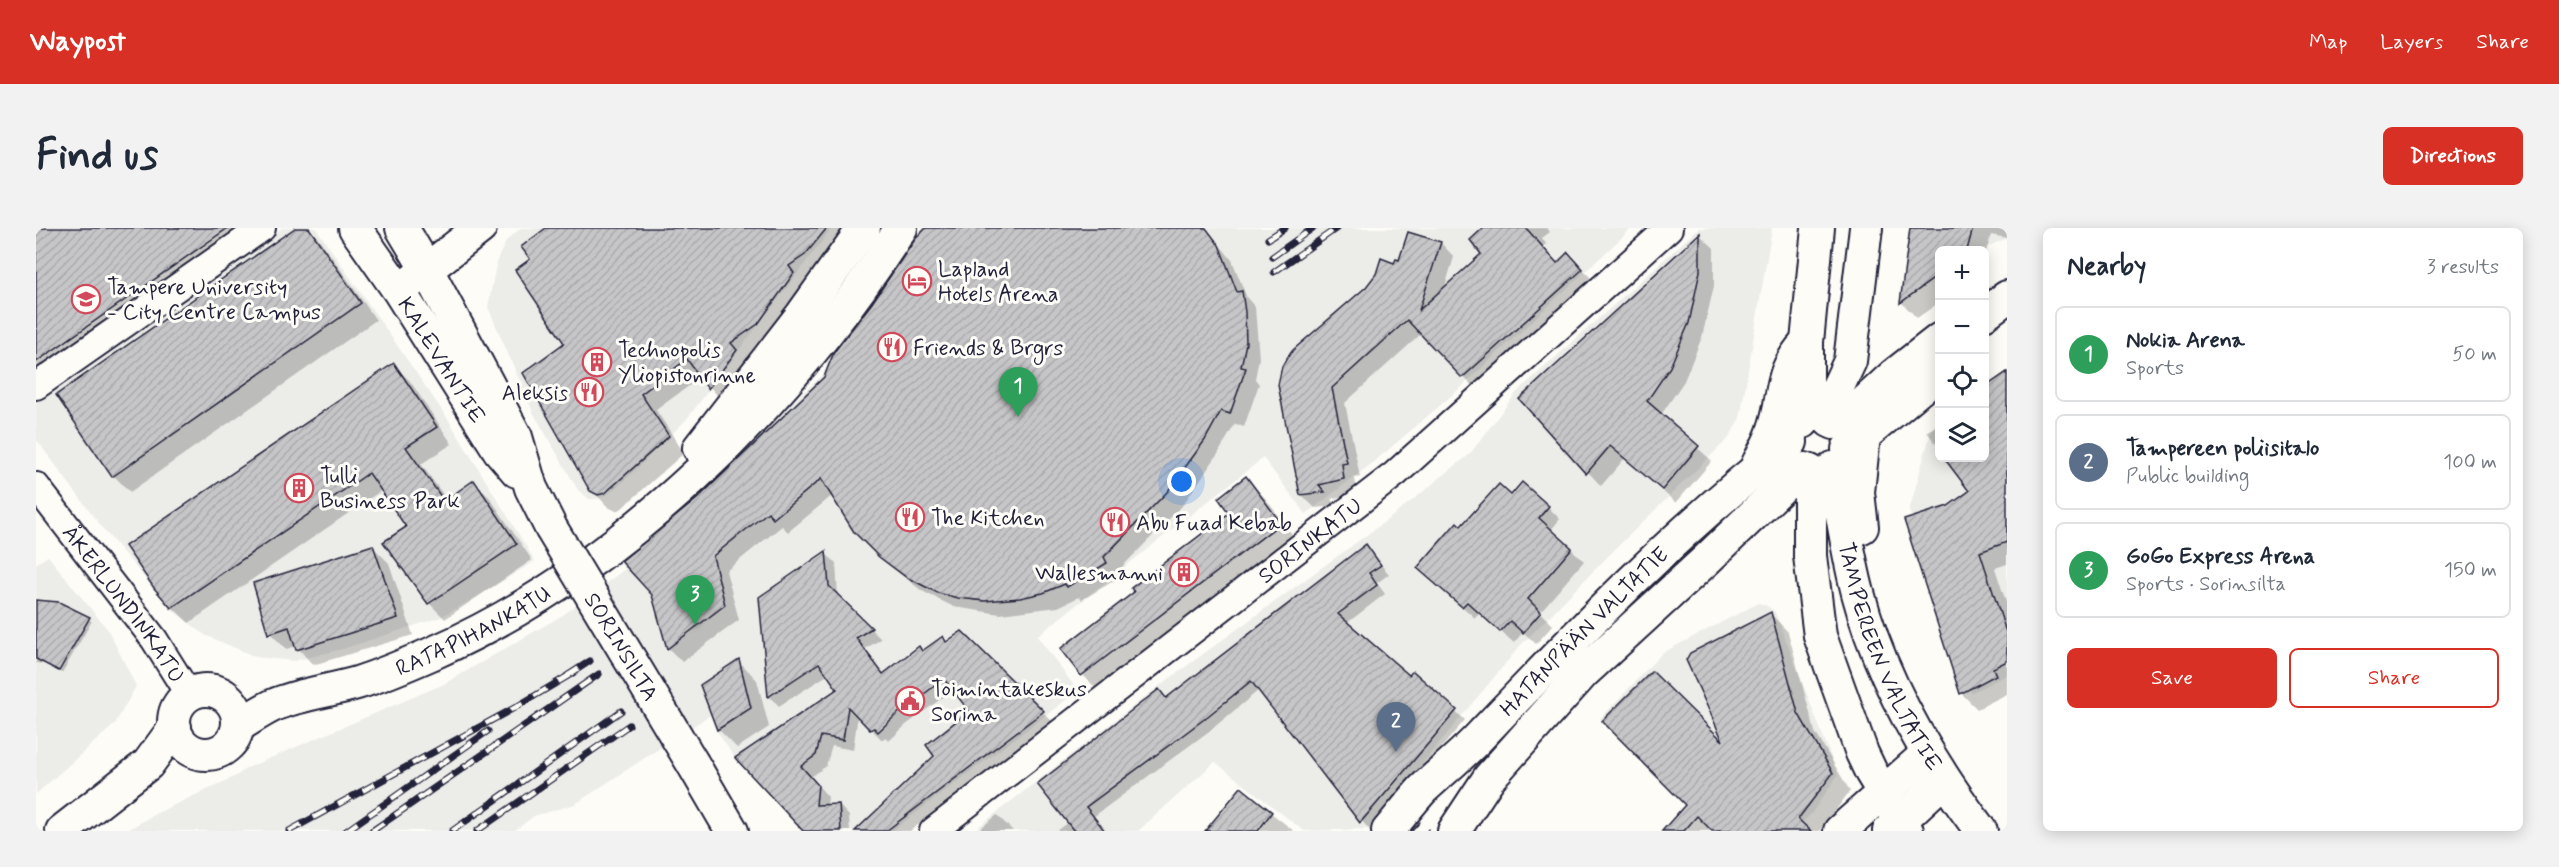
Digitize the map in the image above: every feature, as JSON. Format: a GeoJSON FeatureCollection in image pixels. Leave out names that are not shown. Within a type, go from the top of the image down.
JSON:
{"type":"FeatureCollection","features":[{"type":"Feature","properties":{"kind":"main road","name":"KALEVANTIE"},"geometry":{"type":"LineString","coordinates":[[355,228],[399,291],[499,450],[531,488]]}},
{"type":"Feature","properties":{"kind":"main road"},"geometry":{"type":"LineString","coordinates":[[399,291],[480,228]]}},
{"type":"Feature","properties":{"kind":"main road","name":"RATAPIHANKATU"},"geometry":{"type":"LineString","coordinates":[[650,513],[833,273],[864,228]]}},
{"type":"Feature","properties":{"kind":"main road","name":"RATAPIHANKATU"},"geometry":{"type":"LineString","coordinates":[[234,713],[274,705],[381,674],[462,639],[569,578],[611,547],[708,463],[765,405],[822,338],[901,228]]}},
{"type":"Feature","properties":{"kind":"main road"},"geometry":{"type":"LineString","coordinates":[[1814,427],[1807,391],[1807,342],[1818,228]]}},
{"type":"Feature","properties":{"kind":"main road"},"geometry":{"type":"LineString","coordinates":[[1858,593],[1869,570],[1858,492],[1831,459],[1793,456],[1836,391],[1850,361],[1866,228]]}},
{"type":"Feature","properties":{"kind":"main road","name":"KALEVANTIE"},"geometry":{"type":"LineString","coordinates":[[414,233],[427,270],[516,437],[531,488],[552,528]]}},
{"type":"Feature","properties":{"kind":"main road"},"geometry":{"type":"LineString","coordinates":[[380,264],[414,233]]}},
{"type":"Feature","properties":{"kind":"main road"},"geometry":{"type":"LineString","coordinates":[[1989,311],[2007,297]]}},
{"type":"Feature","properties":{"kind":"main road"},"geometry":{"type":"LineString","coordinates":[[1755,469],[1773,432],[1785,372],[1794,356],[1807,342]]}},
{"type":"Feature","properties":{"kind":"main road","name":"HATANPÄÄN VALTATIE"},"geometry":{"type":"LineString","coordinates":[[1388,831],[1424,789],[1464,754],[1550,663],[1755,469],[1814,427],[1852,414],[1894,375],[1935,343]]}},
{"type":"Feature","properties":{"kind":"main road","name":"HATANPÄÄN VALTATIE"},"geometry":{"type":"LineString","coordinates":[[1454,831],[1489,778],[1583,673],[1782,487],[1831,459],[1935,376]]}},
{"type":"Feature","properties":{"kind":"main road"},"geometry":{"type":"LineString","coordinates":[[1814,427],[1843,434],[1831,459]]}},
{"type":"Feature","properties":{"kind":"main road","name":"TAMPEREEN VALTATIE"},"geometry":{"type":"LineString","coordinates":[[1831,459],[1858,593],[1893,687],[1944,780],[1981,831]]}},
{"type":"Feature","properties":{"kind":"main road","name":"TAMPEREEN VALTATIE"},"geometry":{"type":"LineString","coordinates":[[1831,459],[1810,556],[1820,636],[1862,753],[1899,828]]}},
{"type":"Feature","properties":{"kind":"main road","name":"SORINSILTA"},"geometry":{"type":"LineString","coordinates":[[552,528],[732,831]]}},
{"type":"Feature","properties":{"kind":"main road"},"geometry":{"type":"LineString","coordinates":[[206,690],[223,695],[234,713],[232,741],[220,751],[205,754],[182,738],[176,713],[189,696],[206,690]]}},
{"type":"Feature","properties":{"kind":"main road"},"geometry":{"type":"LineString","coordinates":[[62,831],[182,738]]}},
{"type":"Feature","properties":{"kind":"main road"},"geometry":{"type":"LineString","coordinates":[[1840,831],[1882,791],[1928,753]]}},
{"type":"Feature","properties":{"kind":"main road"},"geometry":{"type":"LineString","coordinates":[[1899,828],[1944,780]]}},
{"type":"Feature","properties":{"kind":"street"},"geometry":{"type":"LineString","coordinates":[[36,386],[262,228]]}},
{"type":"Feature","properties":{"kind":"street","name":"SORINKATU"},"geometry":{"type":"LineString","coordinates":[[933,831],[1395,474],[1669,228]]}},
{"type":"Feature","properties":{"kind":"street","name":"ÅKERLUNDINKATU"},"geometry":{"type":"LineString","coordinates":[[36,486],[154,639],[189,696]]}},
{"type":"Feature","properties":{"kind":"shaded area"},"geometry":{"type":"Polygon","coordinates":[[[282,228],[316,228],[448,419],[535,561],[441,617],[343,649],[294,661],[256,657],[205,635],[171,609],[104,530],[36,439],[36,401],[282,228]]]}},
{"type":"Feature","properties":{"kind":"shaded area","name":"Technopolis Yliopistonrinne"},"geometry":{"type":"Polygon","coordinates":[[[521,228],[832,228],[686,420],[608,494],[598,499],[589,499],[578,490],[533,412],[488,307],[497,260],[507,240],[521,228]]]}},
{"type":"Feature","properties":{"kind":"shaded area"},"geometry":{"type":"Polygon","coordinates":[[[924,228],[1632,228],[1457,391],[1375,461],[1306,514],[1263,458],[1037,636],[1078,691],[892,831],[801,831],[735,758],[716,730],[710,715],[575,804],[534,816],[514,831],[126,831],[155,814],[236,776],[247,768],[444,684],[563,615],[625,569],[618,560],[823,375],[845,326],[908,244],[924,228]]]}},
{"type":"Feature","properties":{"kind":"shaded area"},"geometry":{"type":"Polygon","coordinates":[[[1699,228],[1772,228],[1740,418],[1729,438],[1520,646],[1368,829],[1304,831],[1215,762],[1138,831],[973,831],[1162,684],[1394,515],[1470,454],[1516,393],[1699,228]]]}},
{"type":"Feature","properties":{"kind":"shaded area"},"geometry":{"type":"Polygon","coordinates":[[[1909,228],[2007,228],[2007,238],[1989,246],[1935,246],[1935,279],[1898,306],[1909,228]]]}},
{"type":"Feature","properties":{"kind":"shaded area"},"geometry":{"type":"Polygon","coordinates":[[[2007,371],[2007,675],[1971,693],[1909,511],[1932,428],[1935,425],[1935,462],[1989,462],[1989,385],[2007,371]]]}},
{"type":"Feature","properties":{"kind":"shaded area"},"geometry":{"type":"Polygon","coordinates":[[[48,556],[108,630],[136,686],[115,724],[36,794],[36,564],[48,556]]]}},
{"type":"Feature","properties":{"kind":"shaded area"},"geometry":{"type":"Polygon","coordinates":[[[1759,603],[1775,612],[1838,775],[1812,813],[1794,831],[1711,831],[1600,719],[1662,653],[1759,603]]]}},
{"type":"Feature","properties":{"kind":"building","name":"Tampere University - City Centre Campus"},"geometry":{"type":"Polygon","coordinates":[[[36,228],[228,228],[36,362],[36,228]]]}},
{"type":"Feature","properties":{"kind":"building"},"geometry":{"type":"Polygon","coordinates":[[[295,228],[309,228],[361,303],[112,477],[56,395],[295,228]]]}},
{"type":"Feature","properties":{"kind":"building","name":"Technopolis Yliopistonrinne"},"geometry":{"type":"Polygon","coordinates":[[[546,228],[827,228],[805,255],[789,266],[794,273],[758,324],[731,343],[737,350],[708,389],[687,359],[641,394],[669,436],[605,493],[598,495],[590,491],[523,373],[564,343],[515,270],[530,259],[521,247],[546,228]]]}},
{"type":"Feature","properties":{"kind":"building"},"geometry":{"type":"Polygon","coordinates":[[[926,228],[1206,228],[1219,245],[1237,292],[1242,291],[1245,312],[1246,343],[1241,367],[1246,368],[1230,414],[1221,411],[1205,440],[1168,491],[1104,557],[1107,563],[1067,587],[1065,584],[1043,593],[1020,598],[985,601],[958,598],[938,593],[906,577],[879,557],[854,532],[821,479],[773,519],[768,512],[713,556],[725,605],[667,649],[652,595],[621,561],[697,499],[824,377],[834,352],[872,303],[916,238],[926,228]]]}},
{"type":"Feature","properties":{"kind":"building"},"geometry":{"type":"Polygon","coordinates":[[[1483,228],[1526,228],[1557,263],[1568,252],[1583,269],[1462,378],[1407,320],[1332,388],[1347,463],[1342,464],[1344,479],[1319,485],[1325,492],[1300,495],[1278,385],[1282,366],[1287,358],[1293,350],[1366,287],[1376,274],[1381,258],[1394,263],[1396,259],[1399,260],[1408,232],[1441,242],[1419,310],[1481,254],[1470,240],[1483,228]]]}},
{"type":"Feature","properties":{"kind":"building"},"geometry":{"type":"Polygon","coordinates":[[[1910,228],[1973,228],[1968,246],[1935,246],[1935,278],[1900,303],[1910,228]]]}},
{"type":"Feature","properties":{"kind":"building"},"geometry":{"type":"Polygon","coordinates":[[[1700,233],[1700,271],[1689,323],[1670,367],[1647,401],[1699,446],[1662,490],[1610,446],[1586,474],[1519,399],[1700,233]]]}},
{"type":"Feature","properties":{"kind":"building","name":"Tulli Business Park"},"geometry":{"type":"Polygon","coordinates":[[[394,363],[437,427],[406,447],[444,501],[474,480],[517,544],[428,604],[383,542],[406,527],[369,473],[171,608],[125,546],[394,363]]]}},
{"type":"Feature","properties":{"kind":"building"},"geometry":{"type":"Polygon","coordinates":[[[2007,372],[2007,542],[1980,552],[2007,635],[2007,661],[1993,668],[1996,675],[1960,694],[1904,520],[1948,506],[1969,491],[1947,462],[1989,462],[1989,385],[2007,372]]]}},
{"type":"Feature","properties":{"kind":"building","name":"Wallesmanni"},"geometry":{"type":"Polygon","coordinates":[[[1246,476],[1281,523],[1081,676],[1060,649],[1134,592],[1131,588],[1229,513],[1218,498],[1246,476]]]}},
{"type":"Feature","properties":{"kind":"building"},"geometry":{"type":"Polygon","coordinates":[[[1522,482],[1549,506],[1539,518],[1572,548],[1528,599],[1541,612],[1523,633],[1510,621],[1500,632],[1467,602],[1462,607],[1417,568],[1457,522],[1461,526],[1499,484],[1511,495],[1522,482]]]}},
{"type":"Feature","properties":{"kind":"building"},"geometry":{"type":"Polygon","coordinates":[[[1366,544],[1381,565],[1369,573],[1377,585],[1338,614],[1409,675],[1413,671],[1457,710],[1360,823],[1251,681],[1203,720],[1086,807],[1105,831],[1074,831],[1037,784],[1159,689],[1166,698],[1366,544]]]}},
{"type":"Feature","properties":{"kind":"building"},"geometry":{"type":"Polygon","coordinates":[[[373,545],[398,618],[296,650],[289,627],[268,634],[253,583],[373,545]]]}},
{"type":"Feature","properties":{"kind":"building"},"geometry":{"type":"Polygon","coordinates":[[[826,551],[829,586],[872,628],[856,638],[883,674],[919,646],[922,651],[943,636],[946,642],[962,631],[1044,711],[886,831],[855,831],[934,756],[926,745],[969,711],[944,679],[896,715],[878,732],[874,728],[870,730],[848,707],[843,740],[821,736],[816,755],[801,766],[818,785],[816,805],[839,804],[841,831],[803,831],[735,758],[837,689],[819,663],[768,697],[759,597],[826,551]]]}},
{"type":"Feature","properties":{"kind":"building"},"geometry":{"type":"Polygon","coordinates":[[[36,600],[59,602],[90,617],[59,671],[36,659],[36,600]]]}},
{"type":"Feature","properties":{"kind":"building"},"geometry":{"type":"Polygon","coordinates":[[[1771,612],[1798,713],[1833,773],[1798,819],[1811,831],[1712,831],[1697,816],[1684,831],[1662,831],[1685,805],[1602,721],[1652,671],[1723,741],[1686,660],[1690,653],[1771,612]]]}},
{"type":"Feature","properties":{"kind":"building"},"geometry":{"type":"Polygon","coordinates":[[[739,659],[751,708],[717,730],[700,685],[739,659]]]}},
{"type":"Feature","properties":{"kind":"building"},"geometry":{"type":"Polygon","coordinates":[[[1241,787],[1272,812],[1258,831],[1205,831],[1241,787]]]}},
{"type":"Feature","properties":{"kind":"tram line"},"geometry":{"type":"LineString","coordinates":[[1412,831],[1420,822]]}},
{"type":"Feature","properties":{"kind":"railway"},"geometry":{"type":"LineString","coordinates":[[1268,239],[1285,228]]}},
{"type":"Feature","properties":{"kind":"railway"},"geometry":{"type":"LineString","coordinates":[[1272,257],[1313,228]]}},
{"type":"Feature","properties":{"kind":"railway"},"geometry":{"type":"LineString","coordinates":[[1274,272],[1337,228]]}},
{"type":"Feature","properties":{"kind":"railway"},"geometry":{"type":"LineString","coordinates":[[567,676],[590,661]]}},
{"type":"Feature","properties":{"kind":"railway"},"geometry":{"type":"LineString","coordinates":[[289,831],[516,707],[573,673]]}},
{"type":"Feature","properties":{"kind":"railway"},"geometry":{"type":"LineString","coordinates":[[372,831],[599,674]]}},
{"type":"Feature","properties":{"kind":"railway"},"geometry":{"type":"LineString","coordinates":[[452,831],[621,711]]}},
{"type":"Feature","properties":{"kind":"railway"},"geometry":{"type":"LineString","coordinates":[[477,831],[629,725]]}},
{"type":"Feature","properties":{"kind":"railway"},"geometry":{"type":"LineString","coordinates":[[346,831],[488,731]]}},
{"type":"Feature","properties":{"kind":"place","name":"Lapland Hotels Arena"},"geometry":{"type":"Point","coordinates":[917,281]}},
{"type":"Feature","properties":{"kind":"place","name":"Tampere University - City Centre Campus"},"geometry":{"type":"Point","coordinates":[86,299]}},
{"type":"Feature","properties":{"kind":"place","name":"Friends & Brgrs"},"geometry":{"type":"Point","coordinates":[892,347]}},
{"type":"Feature","properties":{"kind":"place","name":"Technopolis Yliopistonrinne"},"geometry":{"type":"Point","coordinates":[597,362]}},
{"type":"Feature","properties":{"kind":"place","name":"Aleksis"},"geometry":{"type":"Point","coordinates":[589,392]}},
{"type":"Feature","properties":{"kind":"place","name":"Nokia Arena"},"geometry":{"type":"Point","coordinates":[1018,417]}},
{"type":"Feature","properties":{"kind":"place","name":"Tulli Business Park"},"geometry":{"type":"Point","coordinates":[299,488]}},
{"type":"Feature","properties":{"kind":"place","name":"The Kitchen"},"geometry":{"type":"Point","coordinates":[910,517]}},
{"type":"Feature","properties":{"kind":"place","name":"Abu Fuad Kebab"},"geometry":{"type":"Point","coordinates":[1115,522]}},
{"type":"Feature","properties":{"kind":"place","name":"Wallesmanni"},"geometry":{"type":"Point","coordinates":[1184,572]}},
{"type":"Feature","properties":{"kind":"place","name":"GoGo Express Arena"},"geometry":{"type":"Point","coordinates":[695,625]}},
{"type":"Feature","properties":{"kind":"place","name":"Toimintakeskus Sorina"},"geometry":{"type":"Point","coordinates":[910,701]}},
{"type":"Feature","properties":{"kind":"place","name":"Tampereen poliisitalo"},"geometry":{"type":"Point","coordinates":[1396,752]}}]}
